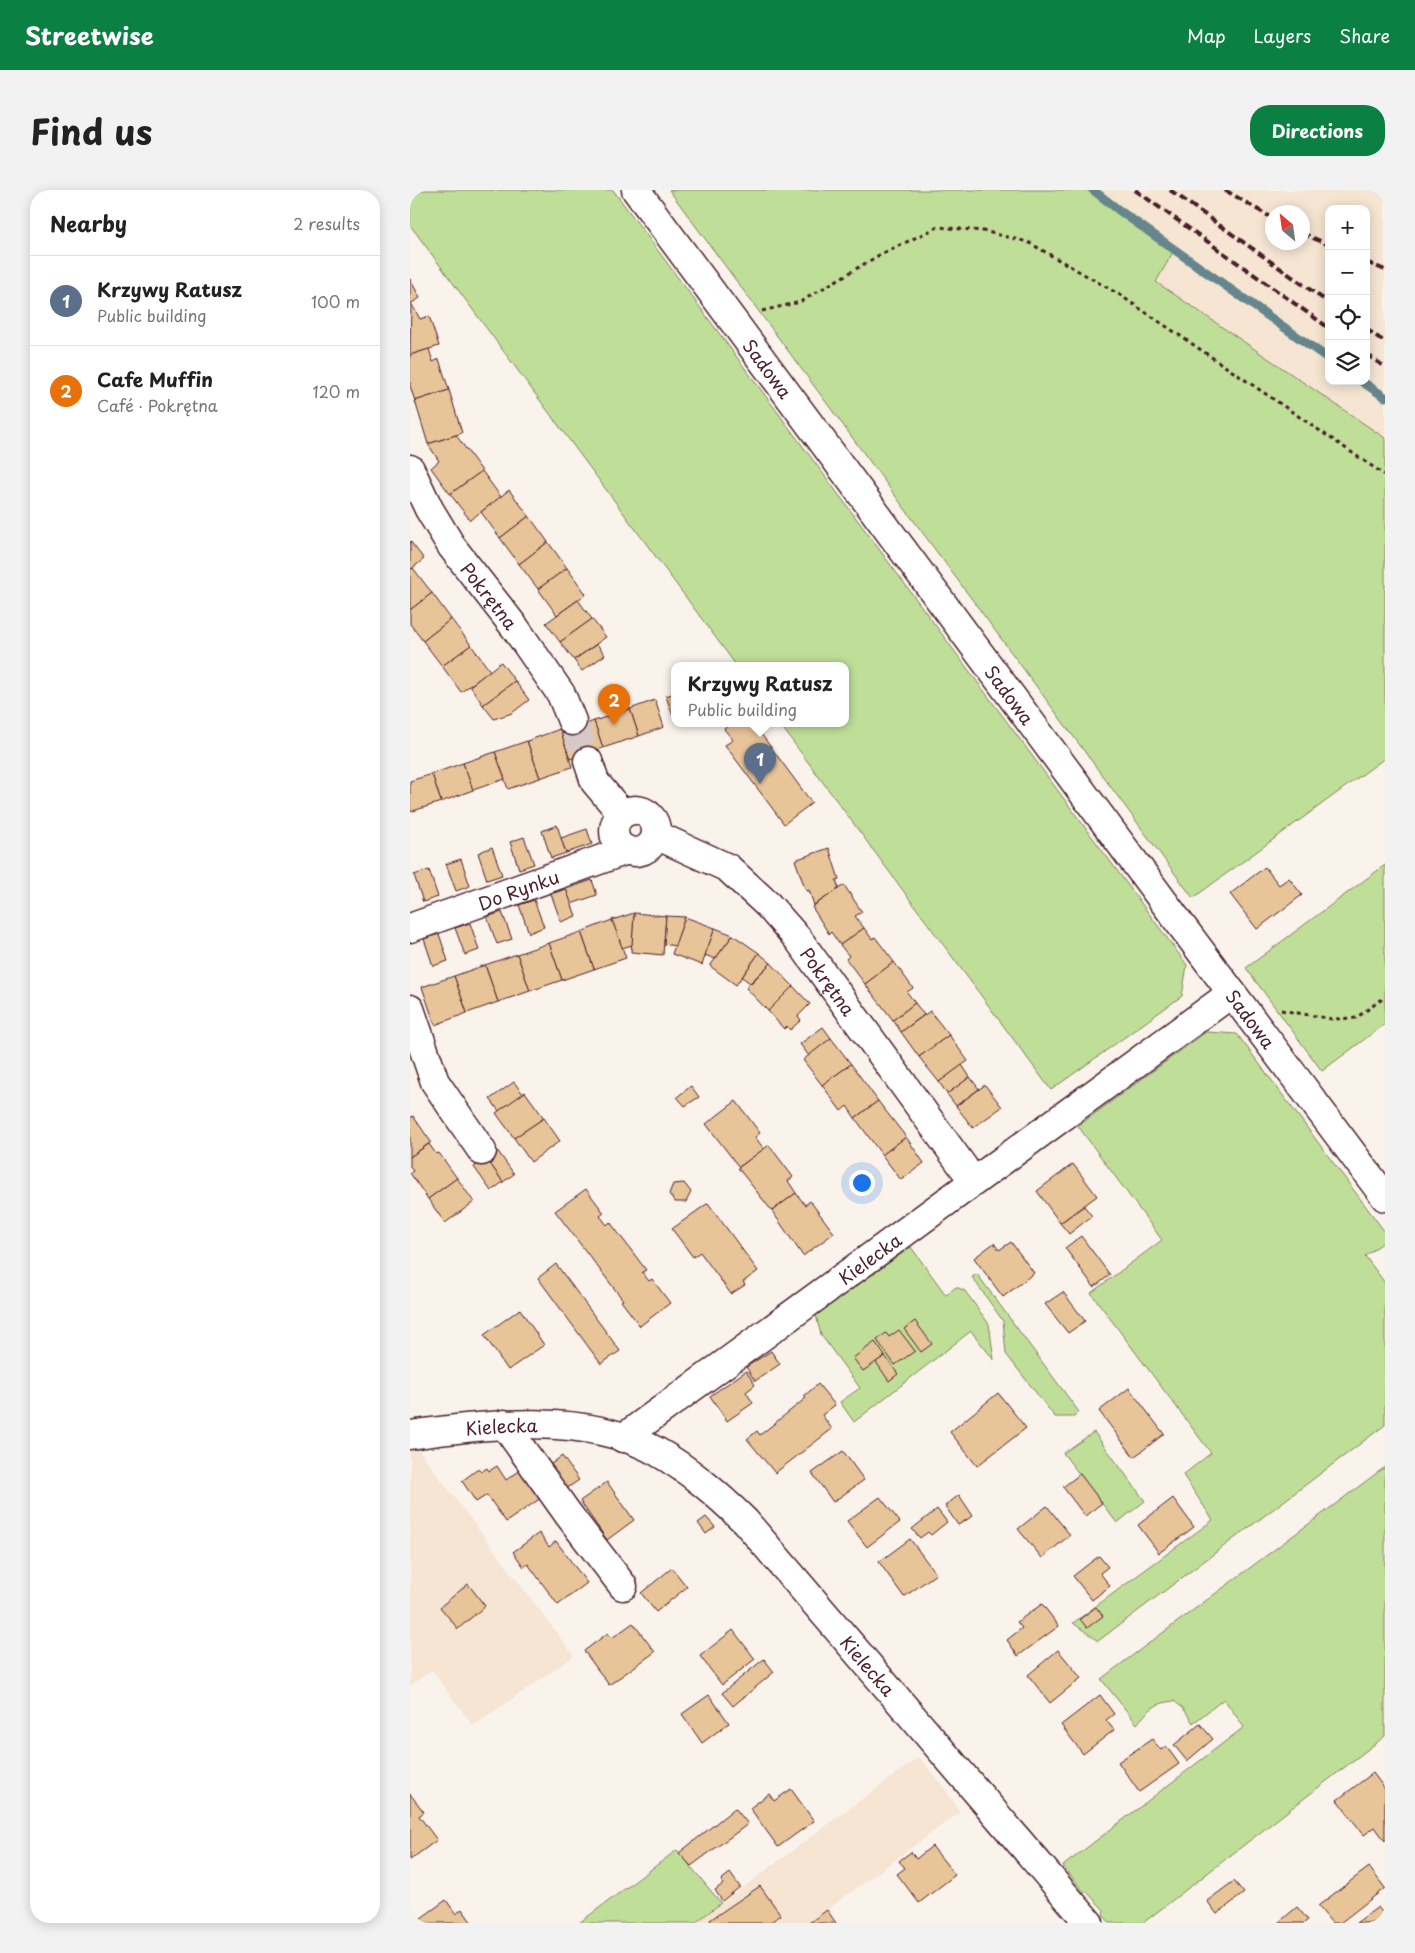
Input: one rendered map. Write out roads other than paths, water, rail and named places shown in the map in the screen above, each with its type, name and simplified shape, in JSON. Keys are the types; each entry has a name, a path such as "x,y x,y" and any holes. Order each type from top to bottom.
{"street":[{"name":"Sadowa","path":"636,190 730,320 1232,993 1380,1180"},
{"name":"Pokrętna","path":"410,469 429,509 452,547 516,630 561,694 572,721"},
{"path":"588,761 595,782 622,814"},
{"path":"630,810 640,810 650,815 656,824 656,835 652,845 643,851 634,852 627,850 620,845 616,838 614,830 616,821 622,814 630,810"},
{"name":"Pokrętna","path":"656,835 728,868 768,905 798,939 964,1168"},
{"name":"Do Rynku","path":"410,928 627,850"},
{"name":"Kielecka","path":"622,1438 1232,993"},
{"path":"410,1009 435,1082 482,1151"},
{"name":"Kielecka","path":"410,1435 504,1424 572,1426 604,1431 654,1450 685,1468 717,1494 745,1521 810,1594 876,1675 1089,1923"},
{"path":"504,1424 568,1514 623,1586"}],"waterway":[{"path":"1093,190 1325,356"},
{"path":"1367,385 1385,397"}],"tunnel":[{"path":"572,721 588,761"}],"railway":[{"path":"1135,190 1325,325"},
{"path":"1170,190 1325,300"},
{"path":"1225,190 1265,214"},
{"path":"1310,237 1325,243"},
{"path":"1370,264 1385,270"},
{"path":"1370,332 1385,342"},
{"path":"1370,357 1385,367"}],"place":[{"name":"Cafe Muffin","path":"614,725"},
{"name":"Krzywy Ratusz","path":"760,784"}]}
